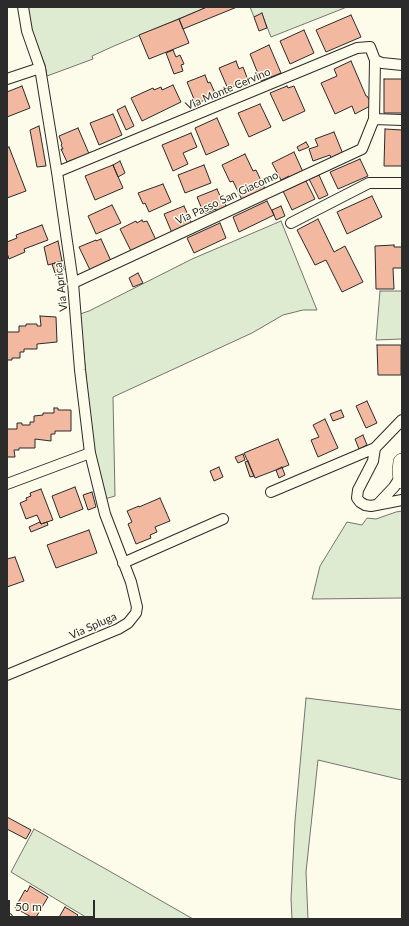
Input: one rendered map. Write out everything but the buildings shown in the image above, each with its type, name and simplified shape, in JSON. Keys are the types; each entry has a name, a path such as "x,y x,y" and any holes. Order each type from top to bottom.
{"street":[{"name":"Via Aprica","path":"23,7 27,31 40,68 57,172 73,283 80,370 90,453 105,514 123,563"},
{"name":"Via Monte Cervino","path":"57,172 357,48 370,46 375,60"},
{"path":"375,60 382,63 402,65"},
{"name":"Via Passo San Giacomo","path":"73,283 362,149 374,119 375,60"},
{"path":"7,79 40,68"},
{"path":"374,119 402,120"},
{"path":"291,223 369,183 402,183"},
{"path":"271,492 375,448 402,420"},
{"path":"375,448 373,461 358,490 357,498 365,505 371,506 402,500"},
{"path":"7,484 90,453"},
{"path":"378,504 394,487 402,473"},
{"path":"123,563 223,519"},
{"name":"Via Spluga","path":"7,675 128,623 136,614 137,607 131,582 123,563"}],"green space":[{"path":"27,7 207,7 92,56 93,59 47,76 45,65 30,26"},
{"path":"250,7 347,7 271,37 262,14 254,17"},
{"path":"281,221 317,310 303,310 283,315 252,333 113,397 115,496 105,499 93,448 80,314 89,311 192,259"},
{"path":"380,291 402,291 402,339 376,340"},
{"path":"402,511 402,598 312,599 320,566 347,522 362,525 367,518 376,519"},
{"path":"306,698 402,710 402,780 318,760 306,872 308,919 292,919 291,899 295,821"},
{"path":"34,829 193,919 89,919 11,872"}]}
